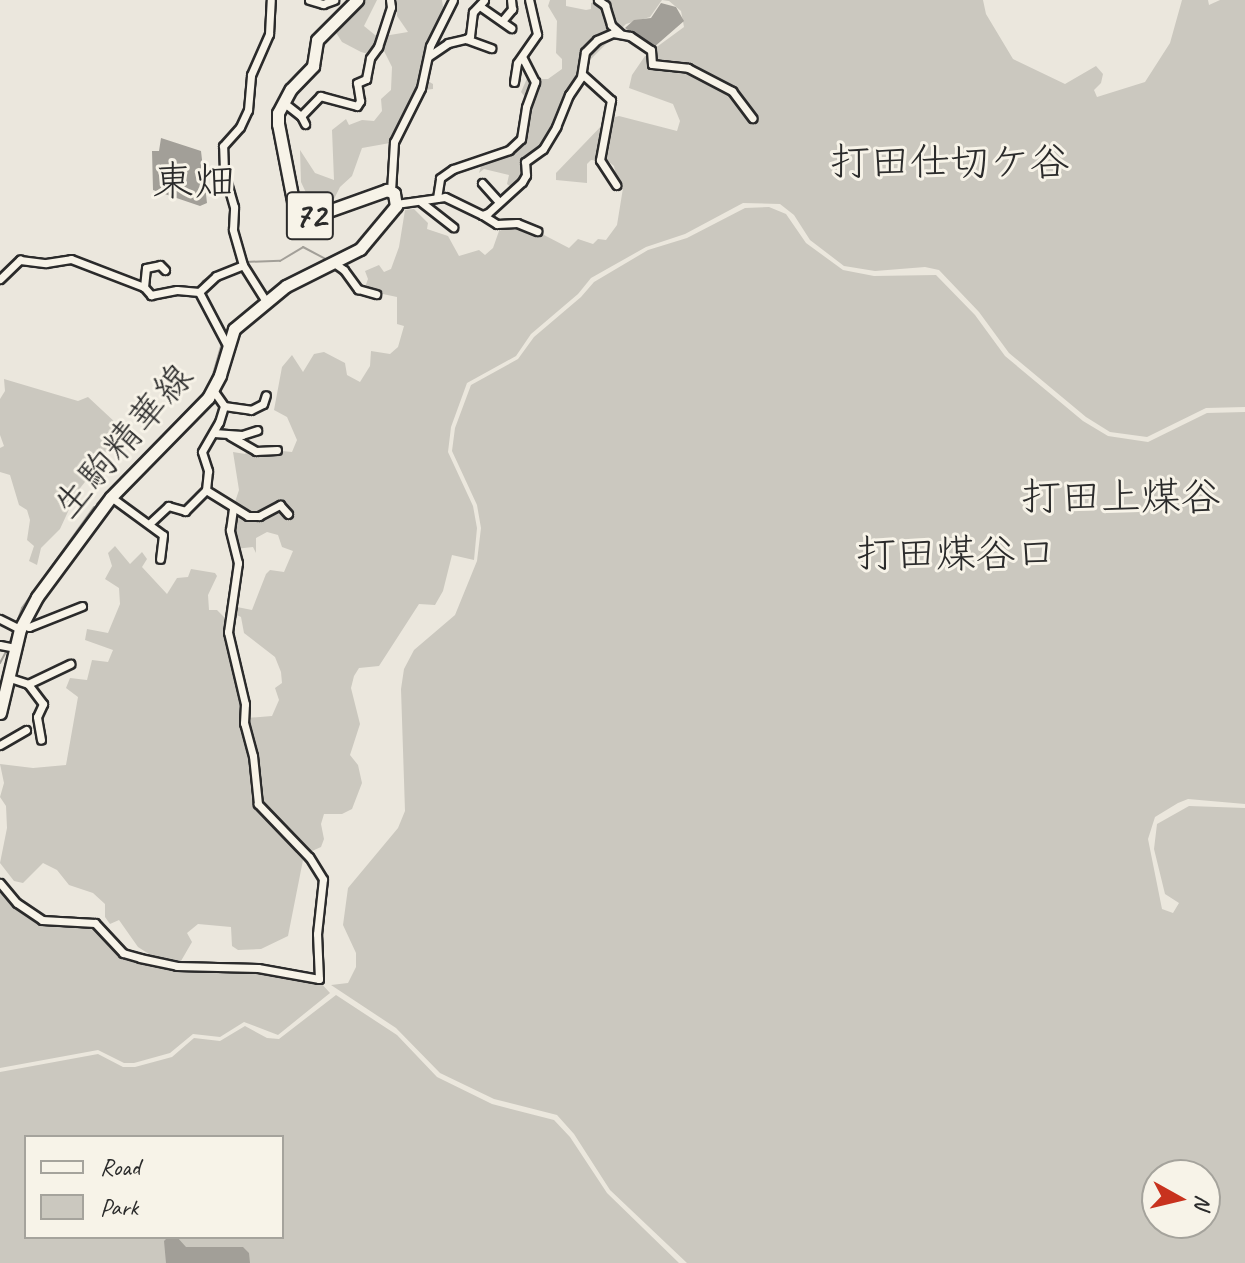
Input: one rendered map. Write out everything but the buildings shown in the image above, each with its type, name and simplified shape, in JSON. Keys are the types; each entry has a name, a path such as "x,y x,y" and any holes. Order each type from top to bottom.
{"main road":[{"path":"283,102 313,66 317,40 357,0"},
{"name":"72","path":"283,102 278,124 297,211 305,216 317,215 391,191 396,204"},
{"name":"生駒精華線","path":"0,713 21,627 74,543 111,497 180,429 213,390 234,329 265,300 296,280 360,249 396,204"}],"street":[{"path":"265,300 243,265 233,229 234,207 224,171 223,146 240,127 248,110 251,75 269,34 271,0"},
{"path":"309,0 323,4 334,0"},
{"path":"301,116 320,96 357,106 360,96 357,83 366,79 370,58 378,47 391,7 390,0"},
{"path":"391,191 394,142 421,88 430,46 453,0"},
{"path":"502,21 512,9 511,0"},
{"path":"514,82 522,57 538,29 529,0"},
{"path":"598,0 605,5 611,25 651,50 652,64 688,68 732,91 752,118"},
{"path":"428,58 448,43 470,36 473,12 483,3 511,28"},
{"path":"484,216 525,177 525,162 543,149 582,74 583,57 589,47 608,35 622,34"},
{"path":"466,39 491,48"},
{"path":"437,198 440,178 453,169 509,150 521,139 526,107 535,82 522,57"},
{"path":"582,74 611,100 600,160 616,185"},
{"path":"283,102 301,116 305,124"},
{"path":"482,183 498,201"},
{"path":"396,204 453,199 497,224 517,223 537,231"},
{"path":"421,202 453,227"},
{"path":"0,279 20,260 46,263 71,259 144,287 155,296 177,290 199,292 216,276 243,265"},
{"path":"334,263 358,289 376,294"},
{"path":"144,287 146,268 160,265 165,270"},
{"path":"199,292 227,345"},
{"path":"213,390 224,406 251,410 263,404 266,395"},
{"path":"150,523 168,506 185,511 206,490 208,471 202,452 214,433 224,406"},
{"path":"230,436 257,430"},
{"path":"214,433 230,436 256,451 277,450"},
{"path":"206,490 219,495 233,509 255,517 280,505 288,514"},
{"path":"111,497 126,511 150,523 163,535 160,559"},
{"path":"0,883 17,903 42,920 95,923 123,953 177,966 258,968 319,979 317,934 323,879 309,857 258,804 253,756 244,723 245,704 228,632 238,563 230,530 233,509"},
{"path":"0,619 29,627 82,606"},
{"path":"0,645 15,648"},
{"path":"28,684 70,664"},
{"path":"7,677 28,684 43,704 37,717 41,740"},
{"path":"0,745 26,730"}],"green space":[{"path":"366,0 377,0 364,26 375,35 384,36 408,32 397,16 397,0 442,0 443,7 423,55 424,68 419,76 433,84 433,89 424,90 406,108 390,143 362,148 352,176 340,187 333,201 313,199 308,197 301,182 300,150 315,173 334,180 332,130 346,119 349,125 362,120 374,121 382,111 381,99 391,90 392,67 383,49 372,55 361,52 342,42 335,31"},
{"path":"550,0 566,0 566,6 586,10 591,9 591,3 604,0 662,0 650,17 626,24 591,59 543,148 530,157 514,189 507,184 509,175 484,169 479,173 481,166 514,150 523,140 528,116 521,110 526,98 521,92 529,74 532,92 538,93 542,79 548,79 562,69 562,59 556,53 557,21 548,6"},
{"path":"662,0 983,0 986,14 1013,59 1065,84 1096,66 1103,74 1101,83 1094,90 1097,97 1145,82 1170,43 1182,0 1208,0 1209,5 1220,0 1245,0 1245,407 1206,408 1147,437 1110,432 1086,417 1009,353 979,312 939,270 925,267 875,271 844,266 810,240 794,215 780,204 743,203 685,234 646,247 591,278 578,294 531,334 516,356 467,383 451,427 448,452 473,506 477,528 474,560 452,555 443,591 435,605 419,604 379,666 359,668 354,676 351,688 360,724 350,755 358,765 362,783 352,809 342,814 324,814 321,847 312,851 302,848 296,853 303,860 288,936 261,949 238,950 232,946 231,927 198,924 187,933 192,942 181,961 152,956 138,947 119,920 110,924 105,917 105,904 93,893 69,885 57,870 43,863 23,883 14,881 0,863 7,828 6,806 0,797 4,783 0,764 33,768 66,765 78,697 66,688 70,678 87,680 92,660 108,662 113,650 85,640 87,629 108,633 120,604 119,588 105,579 112,566 108,553 115,546 130,564 142,552 147,559 142,567 167,594 177,578 188,577 191,569 215,573 217,576 208,595 209,610 217,610 230,623 246,718 272,716 279,700 275,688 282,683 275,657 244,633 241,617 230,612 232,606 252,610 266,574 270,570 284,572 293,551 282,547 278,535 267,532 256,538 256,553 253,547 235,549 230,517 239,490 233,452 245,454 251,448 292,452 297,440 287,417 274,410 282,367 292,355 303,372 314,354 324,352 345,363 347,375 360,382 370,366 371,351 390,354 398,347 404,326 397,324 397,297 364,290 368,279 365,271 379,265 384,272 391,269 399,247 405,210 414,209 428,223 427,229 448,236 459,256 479,250 485,255 493,248 499,231 521,223 569,248 578,239 593,244 598,239 606,240 617,225 623,188 617,182 614,166 609,162 591,160 587,164 587,183 556,180 556,173 608,119 619,116 677,131 680,121 673,104 629,88 632,75 645,56 653,55 654,49 684,27 681,11 669,1"},
{"path":"769,207 786,214 806,243 843,270 874,276 936,275 975,315 1005,356 1083,421 1108,436 1148,442 1207,413 1245,412 1245,804 1188,799 1155,817 1148,839 1162,909 1173,913 1179,903 1165,894 1154,849 1157,824 1189,806 1245,808 1245,1263 687,1263 610,1190 574,1134 557,1115 494,1099 440,1073 396,1028 331,985 348,983 356,967 356,953 343,925 348,888 398,828 405,811 401,689 404,669 414,650 455,615 477,561 481,528 477,505 452,451 455,428 471,385 518,359 534,337 594,282 648,250 687,238 745,208"},
{"path":"4,379 78,401 88,397 117,424 107,440 107,466 92,473 77,492 60,529 41,548 37,565 29,561 34,546 27,540 30,520 27,510 19,505 10,475 0,472 0,448 4,446 0,435 0,399 5,391"},
{"path":"0,888 15,905 41,923 94,925 122,955 139,960 258,970 320,982 330,993 278,1035 244,1022 220,1037 193,1034 170,1053 134,1063 124,1063 98,1050 0,1068"},
{"path":"336,995 397,1035 437,1077 492,1104 554,1120 570,1137 607,1193 679,1263 0,1263 0,1072 98,1054 123,1067 135,1067 172,1057 194,1038 220,1041 245,1026 267,1038 279,1039"}],"shaded area":[{"path":"661,3 676,7 684,21 653,48 625,28 634,20 651,18"},
{"path":"161,138 201,151 207,203 200,206 153,190 152,151 159,151"},
{"path":"179,1239 186,1247 243,1247 249,1253 250,1263 166,1263 164,1241"}],"waterway":[{"path":"245,262 280,261 303,247 327,260"},
{"path":"344,263 356,257"},
{"path":"198,290 203,281 215,273"},
{"path":"201,304 222,343 212,379"},
{"path":"97,504 114,486"},
{"path":"9,644 22,608 94,507"},
{"path":"0,663 7,650"}],"district":[{"name":"打田仕切ケ谷","path":"950,162"},
{"name":"東畑","path":"194,182"},
{"name":"打田上煤谷","path":"1121,497"},
{"name":"打田煤谷口","path":"956,554"}]}
